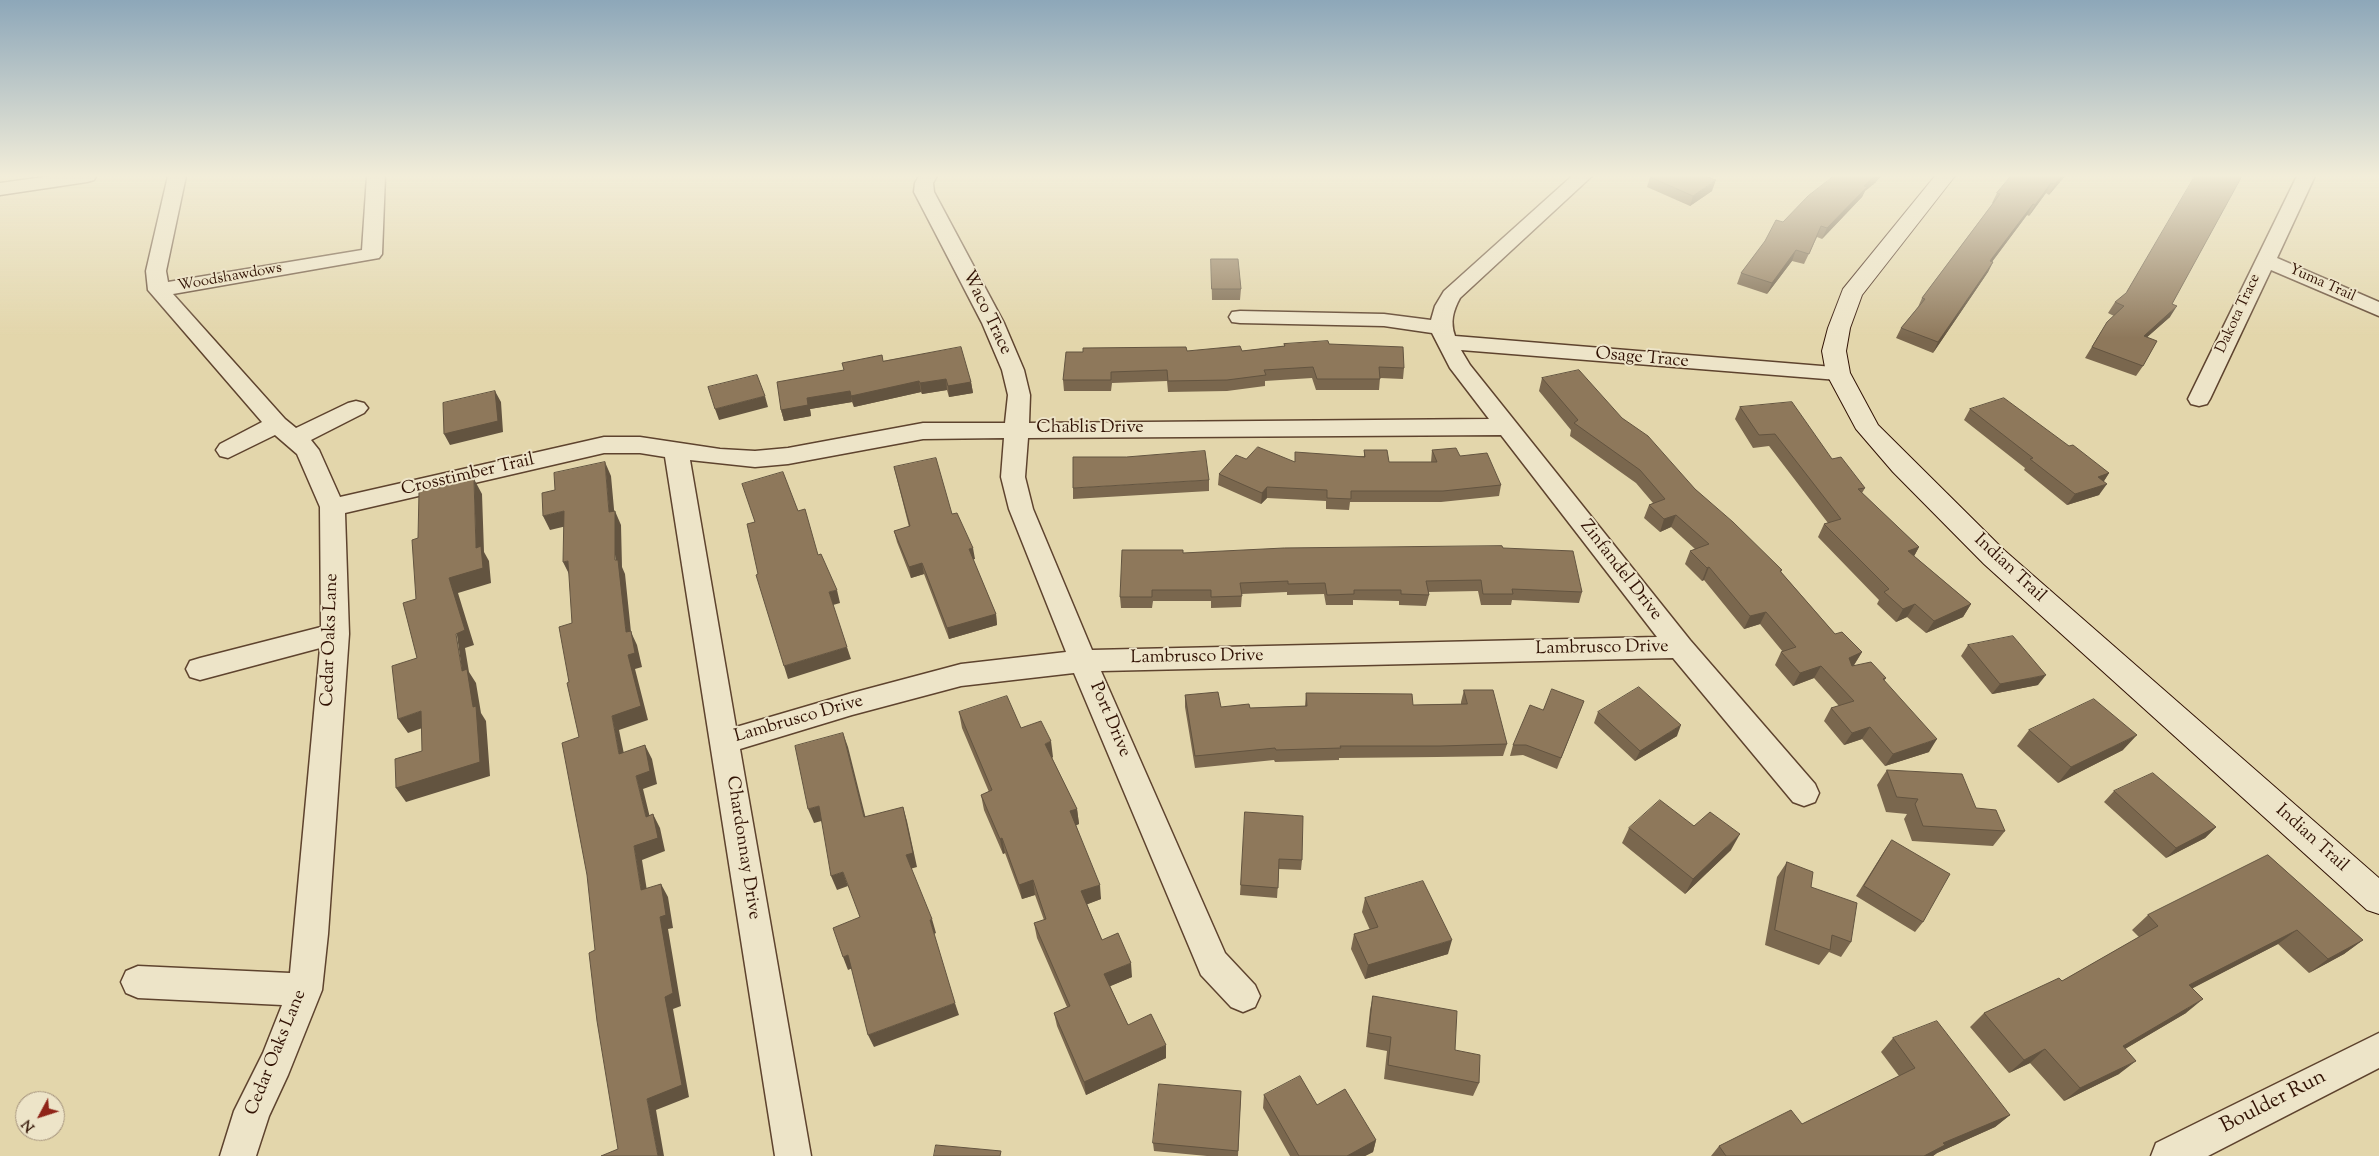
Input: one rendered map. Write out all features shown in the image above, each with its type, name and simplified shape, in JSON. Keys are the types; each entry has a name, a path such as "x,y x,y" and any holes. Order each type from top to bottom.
{"street":[{"path":"158,290 156,271 165,230"},
{"name":"Woodshawdows","path":"158,290 372,254 373,230"},
{"name":"Waco Trace","path":"944,230 993,323 1013,370 1019,395 1015,429"},
{"path":"1443,335 1442,310 1451,296 1524,230"},
{"name":"Indian Trail","path":"1902,230 1851,294 1839,328 1834,352 1838,373 1868,429 1902,466 1994,557 2379,899"},
{"name":"Dakota Trace","path":"2199,399 2280,230"},
{"name":"Yuma Trail","path":"2265,260 2379,310"},
{"name":"Cedar Oaks Lane","path":"158,290 286,431 307,450 332,507 335,634 312,934 305,990 276,1063 252,1111 238,1156"},
{"name":"Osage Trace","path":"1240,317 1384,320 1443,335 1838,373"},
{"name":"Zinfandel Drive","path":"1443,335 1461,368 1680,647 1804,793"},
{"path":"228,450 356,408"},
{"name":"Chablis Drive","path":"604,445 640,445 755,459 788,456 923,431 1508,427"},
{"name":"Port Drive","path":"1015,429 1013,477 1021,509 1213,964 1243,996"},
{"name":"Crosstimber Trail","path":"332,507 604,445"},
{"name":"Chardonnay Drive","path":"676,450 794,1156"},
{"path":"200,669 335,634"},
{"name":"Lambrusco Drive","path":"725,742 852,704 961,675 1084,661 1680,647"},
{"path":"138,982 305,990"},
{"name":"Boulder Run","path":"2169,1156 2379,1050"}],"building":[{"path":"1771,230 1819,230 1809,254 1796,250 1772,283 1741,273 1765,241"},
{"path":"1973,230 2013,230 1990,261 1993,262 1938,342 1901,328 1925,299 1922,298"},
{"path":"2163,230 2212,230 2172,304 2177,306 2144,336 2157,341 2143,366 2092,347 2107,322 2124,306 2115,302 2126,293"},
{"path":"1211,259 1238,259 1241,289 1212,289"},
{"path":"1328,341 1329,344 1403,347 1404,368 1379,367 1380,379 1317,379 1313,367 1264,370 1266,375 1227,380 1168,381 1167,370 1111,372 1111,380 1063,380 1066,352 1083,352 1083,348 1186,347 1187,351 1240,346 1242,351 1285,346 1284,344"},
{"path":"961,347 971,382 948,386 946,379 920,383 919,381 851,396 850,391 807,398 808,405 781,410 777,382 844,370 842,363 882,355 883,361"},
{"path":"1579,370 1622,418 1648,436 1695,489 1733,522 1782,570 1780,571 1835,634 1842,632 1862,652 1849,658 1852,666 1871,662 1886,678 1883,679 1937,739 1893,754 1870,727 1852,733 1831,708 1854,701 1821,666 1800,673 1781,652 1796,647 1766,612 1750,616 1709,567 1707,568 1690,551 1709,544 1676,515 1664,519 1649,505 1665,499 1640,470 1574,423 1578,420 1542,378"},
{"path":"757,375 765,396 715,409 708,387"},
{"path":"495,391 498,421 444,434 443,403"},
{"path":"2004,398 2069,446 2073,445 2109,473 2098,477 2107,484 2075,494 2030,459 2033,458 1970,409"},
{"path":"1792,402 1832,459 1841,457 1865,488 1858,489 1919,547 1908,551 1971,604 1934,621 1915,604 1903,609 1884,592 1889,589 1824,524 1841,519 1775,434 1759,435 1740,407"},
{"path":"1258,447 1295,462 1295,452 1365,457 1364,450 1387,450 1389,462 1437,462 1432,450 1456,448 1460,456 1487,453 1501,485 1443,491 1351,491 1351,499 1327,498 1327,490 1267,487 1262,493 1219,474 1236,455 1246,459"},
{"path":"1205,451 1209,480 1073,488 1073,457 1126,457"},
{"path":"936,458 952,514 957,513 973,548 969,549 996,614 947,628 922,563 909,567 894,531 910,526 894,467"},
{"path":"605,462 609,512 615,511 615,560 618,560 626,632 631,631 635,653 628,655 641,706 612,716 619,754 645,745 650,771 636,776 646,817 653,814 658,838 634,846 641,890 661,884 666,915 660,917 673,993 665,997 682,1085 647,1099 658,1156 601,1156 618,1149 597,1021 589,953 595,950 587,875 562,743 579,737 567,683 569,682 559,627 572,623 568,561 563,562 564,511 543,516 542,493 555,490 554,473"},
{"path":"783,472 798,511 805,509 818,555 821,554 837,590 829,592 847,647 784,666 756,575 758,574 747,524 755,522 742,484"},
{"path":"474,479 476,548 481,546 483,568 449,578 465,630 456,634 462,671 467,669 473,707 476,706 480,762 396,788 395,759 422,751 421,711 398,719 392,666 417,658 403,603 416,599 412,540 418,538 419,492"},
{"path":"1502,546 1503,548 1573,551 1582,592 1512,589 1513,594 1483,594 1481,580 1426,581 1429,595 1401,594 1401,590 1354,590 1354,594 1327,595 1325,583 1288,584 1288,581 1240,583 1242,596 1211,597 1211,590 1152,590 1152,597 1120,597 1122,550 1183,550 1183,553 1284,548"},
{"path":"2013,636 2046,675 2000,684 1968,645"},
{"path":"1639,687 1681,725 1640,751 1598,712"},
{"path":"1552,689 1584,701 1561,758 1526,745 1513,745 1530,705 1543,710"},
{"path":"1464,690 1493,690 1507,744 1340,746 1341,748 1276,750 1275,748 1195,756 1185,695 1218,692 1221,707 1249,704 1250,708 1307,706 1306,693 1412,694 1413,705 1467,704"},
{"path":"1007,696 1021,728 1041,721 1051,741 1045,744 1077,809 1070,811 1100,885 1081,891 1102,940 1118,933 1131,963 1104,974 1128,1025 1151,1014 1166,1045 1084,1082 1054,1013 1070,1006 1034,923 1046,919 1033,880 1019,885 1002,838 1000,839 981,795 992,790 959,712"},
{"path":"2094,699 2137,735 2071,767 2029,730"},
{"path":"843,733 864,817 903,807 913,853 906,855 932,919 930,920 955,1003 868,1035 848,955 843,957 833,928 860,917 843,872 831,876 819,806 808,809 795,746"},
{"path":"1887,770 1962,774 1976,808 1996,810 2005,831 1923,826 1915,804 1918,799 1897,797"},
{"path":"2153,773 2216,827 2176,848 2114,791"},
{"path":"1660,800 1694,826 1710,812 1740,834 1693,879 1629,828"},
{"path":"1245,812 1303,816 1302,860 1279,859 1278,888 1241,885"},
{"path":"1892,840 1950,874 1923,922 1864,886"},
{"path":"2268,855 2363,940 2328,959 2297,930 2189,985 2203,999 2123,1046 2136,1061 2080,1088 2045,1049 2024,1060 1984,1013 2059,978 2062,981 2158,926 2148,915"},
{"path":"1787,862 1813,872 1811,887 1857,903 1851,942 1832,935 1830,950 1775,930"},
{"path":"1423,881 1452,940 1368,965 1354,934 1378,927 1365,898"},
{"path":"1373,996 1457,1011 1455,1050 1480,1055 1479,1083 1388,1065 1391,1037 1369,1033"},
{"path":"1937,1021 2010,1115 1943,1143 1945,1145 1924,1156 1726,1156 1719,1146 1791,1110 1802,1124 1915,1068 1893,1038"},
{"path":"1300,1076 1317,1105 1345,1089 1376,1140 1347,1156 1299,1156 1264,1095"},
{"path":"1159,1084 1241,1091 1238,1151 1153,1143"},
{"path":"936,1145 1001,1151 1000,1156 934,1156"}]}
